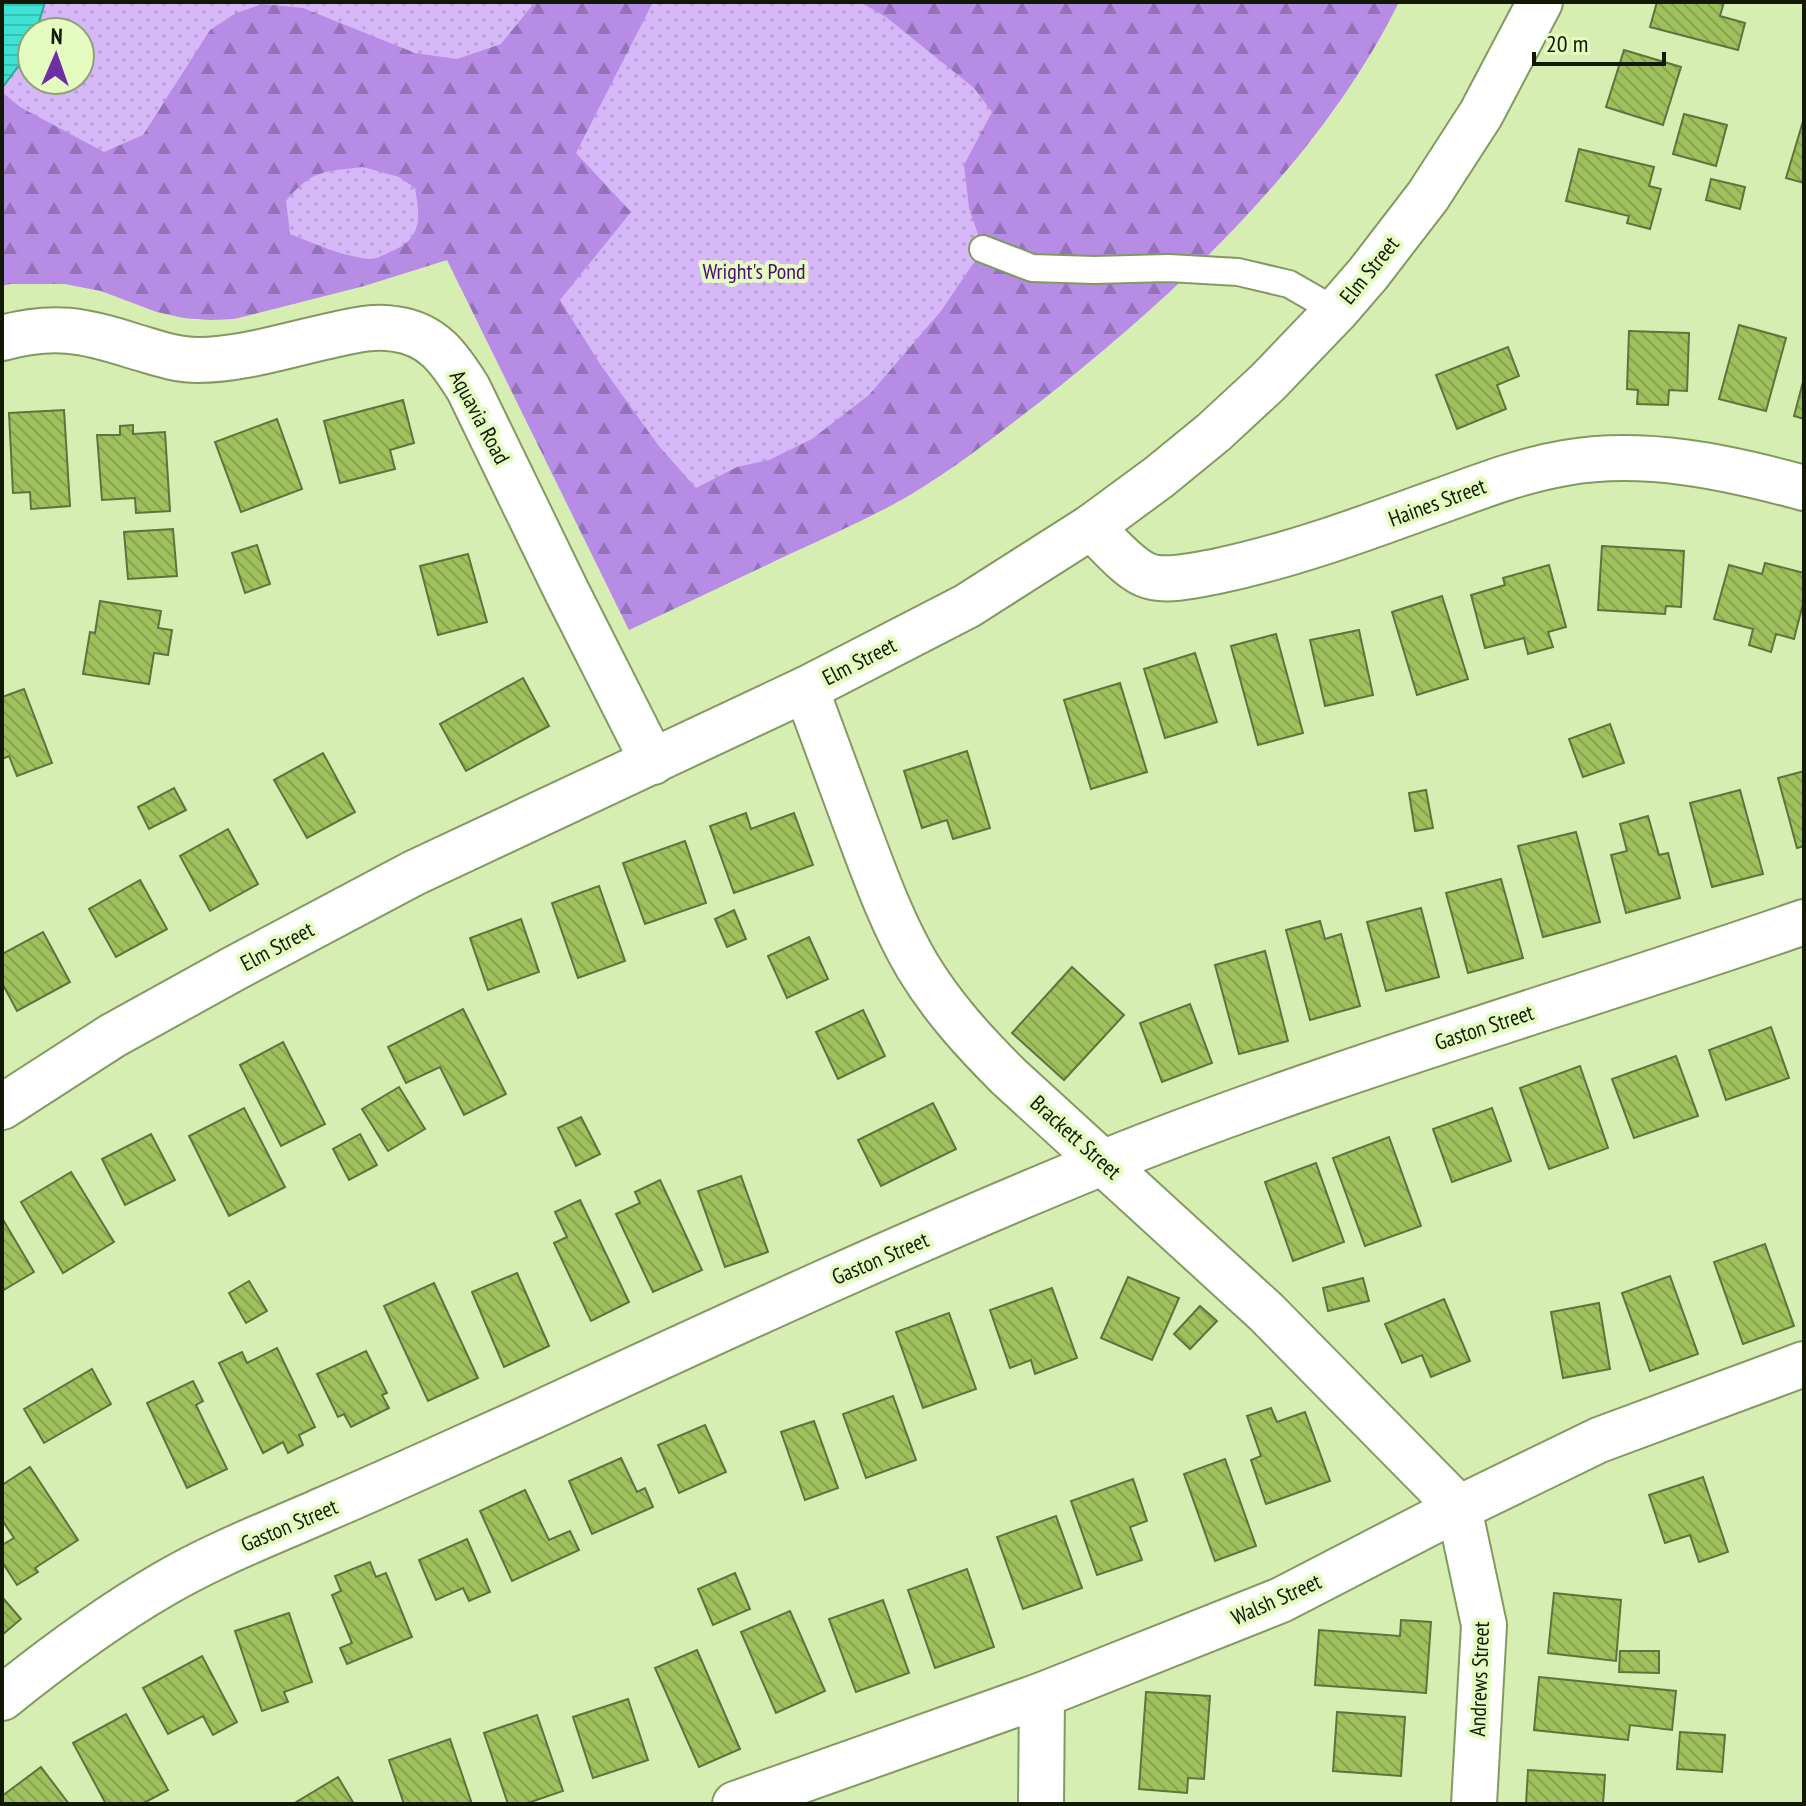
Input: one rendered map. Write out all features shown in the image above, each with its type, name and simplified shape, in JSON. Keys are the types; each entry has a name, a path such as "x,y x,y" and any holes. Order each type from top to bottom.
{"street":[{"name":"Elm Street","path":"2,1107 112,1036 359,902 428,866 806,689 967,606 1091,527 1214,432 1268,382 1368,274 1428,196 1481,114 1540,2"},
{"name":"Aquavia Road","path":"2,338 40,330 77,331 173,358 198,360 252,353 361,328 393,328 421,337 435,346 449,358 468,388 653,762"},
{"name":"Haines Street","path":"1091,527 1146,575 1174,577 1261,562 1521,472 1568,462 1652,459 1759,476 1804,488"},
{"name":"Brackett Street","path":"806,689 877,883 918,967 944,1006 974,1043 1266,1312 1459,1508"},
{"name":"Gaston Street","path":"2,1698 91,1631 164,1584 230,1550 386,1483 834,1278 1103,1162 1286,1094 1804,922"},
{"name":"Walsh Street","path":"735,1804 1042,1695 1281,1600 1599,1440 1804,1364"},
{"name":"Andrews Street","path":"1459,1508 1484,1625 1474,1804"},
{"path":"1041,1804 1042,1695"}],"lane":[{"path":"983,249 1032,268 1169,268 1238,272 1289,284 1336,311"}],"green space":[{"name":"Wright's Pond","path":"2,2 1399,2 1367,60 1329,116 1287,169 1194,269 1093,359 987,442 911,494 629,630 447,260 364,286 234,319 184,318 157,312 101,291 65,284 2,286"},
{"name":"Wright's Pond","path":"535,2 653,2 576,153 631,212 560,300 600,364 658,445 696,488 737,467 769,460 812,439 869,395 941,311 983,249 969,208 964,165 992,112 974,88 886,17 860,2 1399,2 1367,60 1329,116 1287,169 1194,269 1093,359 987,442 911,494 629,630 447,260 364,286 234,319 184,318 157,312 101,291 65,284 2,286 2,92 20,107 104,152 143,135 210,30 236,13 263,4 303,8 415,53 457,59 501,44","holes":["363,167 399,177 415,188 418,208 417,226 402,246 369,259 290,234 286,201 312,177"]}],"water":[{"path":"2,2 45,2 41,16 16,16 16,69 2,88"}],"building":[{"path":"1657,2 1724,2 1720,16 1745,23 1738,50 1650,27"},
{"path":"1624,50 1681,67 1663,125 1606,107"},
{"path":"1684,114 1727,125 1716,166 1673,154"},
{"path":"1804,118 1804,183 1786,178"},
{"path":"1579,149 1654,167 1649,186 1661,189 1650,229 1627,223 1629,216 1566,201"},
{"path":"1711,179 1745,187 1740,209 1706,200"},
{"path":"1739,325 1786,338 1766,411 1719,399"},
{"path":"1629,331 1689,333 1687,391 1669,390 1668,405 1637,404 1638,390 1627,389"},
{"path":"1508,347 1519,376 1497,385 1506,409 1457,429 1436,375"},
{"path":"1804,378 1804,419 1794,416"},
{"path":"403,400 414,443 390,450 395,469 340,483 324,421"},
{"path":"64,410 70,506 31,509 30,492 13,493 9,413"},
{"path":"277,419 302,489 241,512 215,442"},
{"path":"133,425 133,434 165,432 170,511 136,513 135,498 102,500 97,435 120,435 120,426"},
{"path":"173,529 177,576 128,579 124,532"},
{"path":"257,545 270,584 245,593 232,553"},
{"path":"1602,546 1684,551 1681,607 1666,606 1665,614 1598,610"},
{"path":"468,554 487,622 438,635 420,566"},
{"path":"1765,563 1804,573 1804,600 1794,639 1776,634 1771,652 1749,645 1753,629 1714,619 1729,565 1762,574"},
{"path":"1549,565 1566,627 1548,632 1553,647 1528,654 1524,638 1485,648 1471,595 1505,585 1503,578"},
{"path":"1442,596 1468,679 1417,695 1392,612"},
{"path":"100,601 161,611 158,628 172,630 168,655 154,653 149,684 83,674 90,632 95,633"},
{"path":"1359,630 1373,695 1325,706 1310,640"},
{"path":"1276,634 1303,733 1258,745 1231,646"},
{"path":"1195,653 1217,722 1165,738 1144,669"},
{"path":"523,678 549,726 466,771 440,724"},
{"path":"1120,683 1147,772 1091,789 1064,700"},
{"path":"24,689 52,763 17,776 9,756 2,759 2,697"},
{"path":"1610,724 1624,763 1583,777 1569,739"},
{"path":"967,751 990,828 953,839 947,820 922,828 904,771"},
{"path":"323,753 355,812 307,838 274,780"},
{"path":"1804,771 1804,846 1797,848 1778,778"},
{"path":"174,788 186,810 149,829 138,807"},
{"path":"1426,790 1433,828 1415,831 1409,793"},
{"path":"1740,790 1763,874 1712,887 1690,803"},
{"path":"746,813 751,829 794,813 813,865 734,893 710,826"},
{"path":"1648,816 1659,855 1668,853 1680,898 1626,913 1611,855 1627,851 1620,824"},
{"path":"228,829 258,884 210,911 180,856"},
{"path":"1576,832 1600,922 1543,937 1518,846"},
{"path":"685,841 706,903 645,924 623,863"},
{"path":"1501,879 1523,958 1468,973 1446,893"},
{"path":"140,880 167,929 116,957 89,909"},
{"path":"599,886 625,961 578,978 552,903"},
{"path":"1421,908 1439,977 1386,991 1367,922"},
{"path":"734,910 746,939 727,947 715,919"},
{"path":"521,919 539,972 488,990 470,938"},
{"path":"1320,921 1325,939 1341,934 1360,1006 1310,1020 1286,930"},
{"path":"43,932 70,982 17,1011 2,983 2,954"},
{"path":"809,937 828,979 787,998 768,956"},
{"path":"1265,951 1288,1041 1239,1054 1215,965"},
{"path":"1072,967 1124,1015 1064,1080 1012,1033"},
{"path":"1190,1004 1212,1063 1162,1082 1140,1023"},
{"path":"463,1009 506,1094 464,1115 440,1067 406,1083 388,1047"},
{"path":"863,1010 885,1056 838,1079 816,1032"},
{"path":"1771,1027 1789,1078 1726,1100 1709,1050"},
{"path":"283,1042 325,1124 281,1146 240,1065"},
{"path":"1676,1056 1698,1116 1634,1138 1612,1079"},
{"path":"1580,1066 1608,1148 1549,1169 1520,1088"},
{"path":"399,1087 425,1129 388,1151 362,1109"},
{"path":"933,1103 956,1149 881,1186 858,1140"},
{"path":"244,1108 285,1187 229,1216 189,1136"},
{"path":"1492,1108 1511,1161 1452,1182 1433,1129"},
{"path":"581,1117 600,1154 576,1166 558,1128"},
{"path":"151,1134 175,1180 125,1205 102,1159"},
{"path":"360,1134 377,1165 349,1180 333,1149"},
{"path":"1389,1137 1421,1226 1365,1246 1333,1158"},
{"path":"1316,1163 1344,1242 1293,1261 1265,1182"},
{"path":"71,1172 114,1242 63,1273 21,1202"},
{"path":"741,1176 768,1252 725,1267 698,1191"},
{"path":"660,1180 702,1270 653,1292 616,1214 640,1203 635,1192"},
{"path":"580,1200 629,1302 591,1321 554,1243 567,1237 555,1212"},
{"path":"2,1218 34,1272 2,1291"},
{"path":"1765,1244 1794,1326 1743,1344 1714,1262"},
{"path":"517,1273 549,1346 504,1367 472,1292"},
{"path":"1670,1276 1698,1354 1650,1371 1622,1293"},
{"path":"1128,1277 1179,1298 1152,1360 1101,1338"},
{"path":"1363,1278 1369,1301 1328,1311 1323,1288"},
{"path":"249,1281 267,1311 246,1323 229,1293"},
{"path":"434,1283 478,1378 428,1401 384,1306"},
{"path":"1052,1288 1077,1358 1035,1374 1031,1360 1010,1368 990,1310"},
{"path":"1444,1299 1470,1361 1431,1377 1422,1355 1402,1363 1385,1324"},
{"path":"1599,1303 1610,1369 1563,1378 1551,1312"},
{"path":"1200,1306 1217,1321 1190,1349 1174,1334"},
{"path":"949,1313 976,1389 923,1408 896,1332"},
{"path":"277,1348 315,1427 299,1435 303,1445 288,1453 283,1442 263,1453 219,1363 242,1352 247,1363"},
{"path":"366,1351 387,1393 382,1395 389,1408 351,1427 344,1414 338,1417 317,1374"},
{"path":"92,1369 111,1404 44,1443 24,1409"},
{"path":"193,1381 203,1401 196,1405 227,1469 187,1488 147,1403"},
{"path":"893,1396 916,1460 866,1478 843,1414"},
{"path":"1271,1408 1277,1422 1305,1412 1330,1481 1266,1504 1251,1460 1261,1456 1247,1416"},
{"path":"814,1421 838,1488 805,1500 781,1432"},
{"path":"705,1425 726,1472 679,1493 658,1445"},
{"path":"621,1458 637,1492 645,1488 653,1507 592,1534 569,1481"},
{"path":"1225,1459 1256,1546 1215,1561 1184,1474"},
{"path":"30,1467 78,1540 35,1568 38,1572 17,1585 2,1562 2,1545 14,1538 2,1520 2,1485"},
{"path":"1703,1477 1728,1552 1699,1562 1690,1535 1665,1543 1649,1495"},
{"path":"1133,1479 1147,1521 1130,1527 1142,1560 1097,1575 1071,1501"},
{"path":"525,1490 549,1540 570,1531 579,1550 512,1581 480,1511"},
{"path":"1056,1516 1082,1588 1023,1609 997,1537"},
{"path":"467,1539 490,1592 469,1601 463,1588 436,1600 419,1560"},
{"path":"370,1562 376,1577 386,1573 412,1637 347,1664 340,1648 352,1643 332,1595 341,1591 335,1576"},
{"path":"967,1569 994,1647 935,1668 908,1590"},
{"path":"735,1573 750,1609 713,1625 698,1589"},
{"path":"1554,1593 1621,1600 1616,1661 1548,1653"},
{"path":"2,1597 21,1619 2,1635"},
{"path":"883,1600 909,1673 856,1692 829,1619"},
{"path":"790,1611 825,1691 776,1713 741,1632"},
{"path":"289,1613 312,1682 284,1692 288,1702 262,1711 235,1631"},
{"path":"1401,1620 1431,1622 1426,1693 1315,1685 1319,1630 1400,1636"},
{"path":"697,1650 740,1749 699,1767 655,1668"},
{"path":"1620,1651 1659,1651 1659,1673 1619,1672"},
{"path":"202,1656 237,1722 213,1735 203,1716 168,1734 143,1688"},
{"path":"1539,1677 1676,1691 1672,1730 1630,1725 1628,1740 1534,1730"},
{"path":"1146,1692 1210,1696 1204,1779 1188,1778 1187,1793 1139,1789"},
{"path":"628,1699 648,1760 593,1778 573,1717"},
{"path":"1337,1712 1405,1717 1401,1776 1333,1771"},
{"path":"126,1714 168,1790 142,1804 106,1804 73,1743"},
{"path":"537,1715 563,1791 525,1804 508,1804 484,1733"},
{"path":"1680,1732 1725,1735 1722,1772 1677,1769"},
{"path":"450,1739 472,1804 404,1804 389,1760"},
{"path":"41,1767 69,1804 2,1804 2,1796"},
{"path":"1528,1770 1605,1775 1603,1804 1526,1804"},
{"path":"338,1777 354,1804 293,1804"}]}
